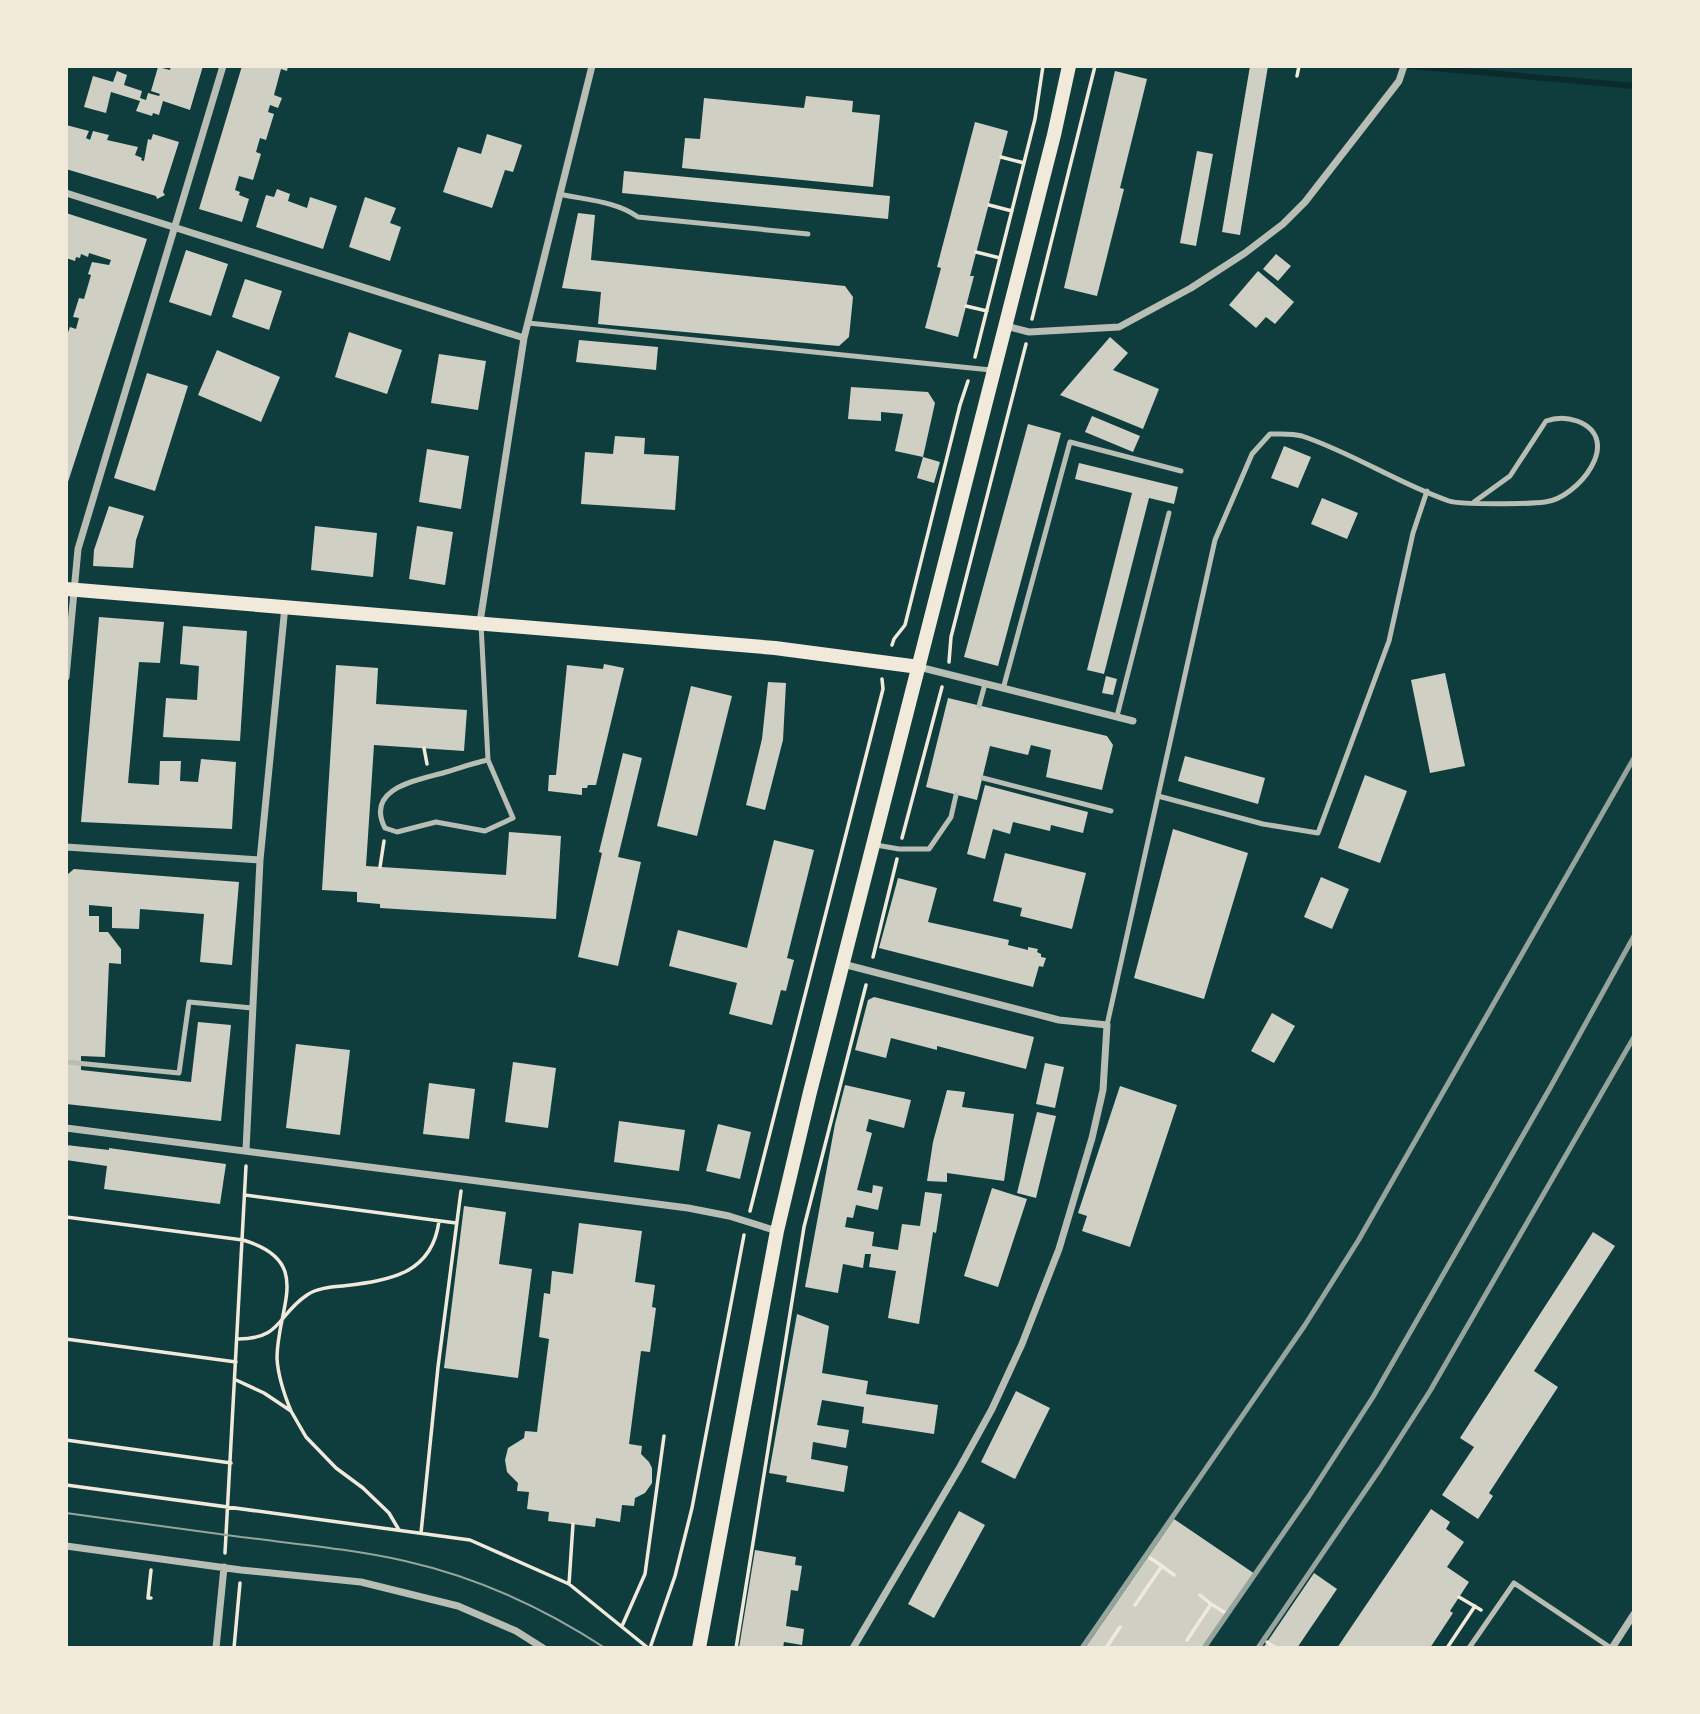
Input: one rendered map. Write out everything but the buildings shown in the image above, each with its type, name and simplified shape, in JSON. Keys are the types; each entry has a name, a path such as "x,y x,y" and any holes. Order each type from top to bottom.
{"main road":[{"path":"699,1647 777,1231 1006,326 1069,66"},
{"path":"71,589 775,648 919,667"}],"street":[{"path":"66,677 71,589 78,550 223,66"},
{"path":"481,622 523,338 592,66"},
{"path":"1006,326 1029,332 1119,327 1191,288 1245,253 1283,224 1305,202 1399,81 1404,66"},
{"path":"66,193 523,338"},
{"path":"246,1150 260,860 285,606"},
{"path":"919,667 1133,720"},
{"path":"66,848 260,860"},
{"path":"843,964 1059,1020 1107,1025 1103,1090 1092,1138 1059,1249 1027,1333 985,1421 853,1647"},
{"path":"66,1128 699,1209 777,1231"},
{"path":"66,1546 241,1570 361,1582 458,1606 516,1631 543,1647"},
{"path":"216,1647 224,1567"},
{"path":"1612,1647 1633,1614"}],"lane":[{"path":"559,194 616,205 638,217 808,234"},
{"path":"528,323 994,371"},
{"path":"1107,1025 1215,540 1252,454 1270,434 1300,435 1452,502 1474,502 1543,502 1559,500 1582,479 1595,460 1598,446 1596,433 1585,424 1568,418 1546,421 1510,476 1474,502"},
{"path":"1003,689 1070,442 1181,471"},
{"path":"1158,796 1263,824 1318,833 1388,640 1413,533 1427,491"},
{"path":"1117,716 1169,513"},
{"path":"481,622 488,760 513,818 485,831 436,822 397,832 385,828 380,819 383,803 388,794 401,785 488,760"},
{"path":"979,706 985,684"},
{"path":"983,778 1111,811"},
{"path":"873,844 899,849 929,849 951,817 956,794"},
{"path":"66,1062 179,1073 189,1002 252,1008"},
{"path":"1469,1647 1514,1583 1612,1647"}],"path":[{"path":"1297,76 1299,66"},
{"path":"1001,157 1024,163"},
{"path":"989,205 1012,211"},
{"path":"976,252 1000,258"},
{"path":"966,306 987,312"},
{"path":"380,867 385,828"},
{"path":"224,1567 246,1150"},
{"path":"421,1533 463,1178"},
{"path":"245,1195 456,1223"},
{"path":"66,1217 243,1240 263,1246 281,1263 288,1281 277,1356 282,1387 291,1411 306,1437 336,1468 363,1488 389,1513 399,1530"},
{"path":"237,1339 263,1336 307,1295 324,1288 365,1283 410,1270 426,1258 432,1249 439,1221"},
{"path":"66,1485 470,1540 569,1584 649,1647 675,1576 692,1508 747,1222"},
{"path":"66,1339 236,1362"},
{"path":"235,1380 264,1393 291,1411"},
{"path":"622,1626 645,1574 664,1436"},
{"path":"66,1440 231,1463"},
{"path":"569,1584 573,1524"},
{"path":"152,1598 148,1598 153,1558"},
{"path":"1150,1558 1174,1575"},
{"path":"1135,1605 1162,1566"},
{"path":"234,1647 241,1570"},
{"path":"1200,1595 1224,1612"},
{"path":"1460,1597 1491,1616"},
{"path":"1187,1640 1211,1604"},
{"path":"1447,1647 1475,1606"},
{"path":"1106,1647 1120,1627"},
{"path":"1267,1642 1276,1647"}],"waterway":[{"path":"1410,66 1634,86"}],"tram line":[{"path":"66,1513 344,1550 405,1561 458,1576 509,1596 534,1607 605,1648"}],"railway":[{"path":"1082,1648 1305,1325 1358,1241 1634,758"},
{"path":"1204,1648 1309,1496 1373,1397 1634,936"},
{"path":"1258,1648 1430,1391 1634,1037"}]}
